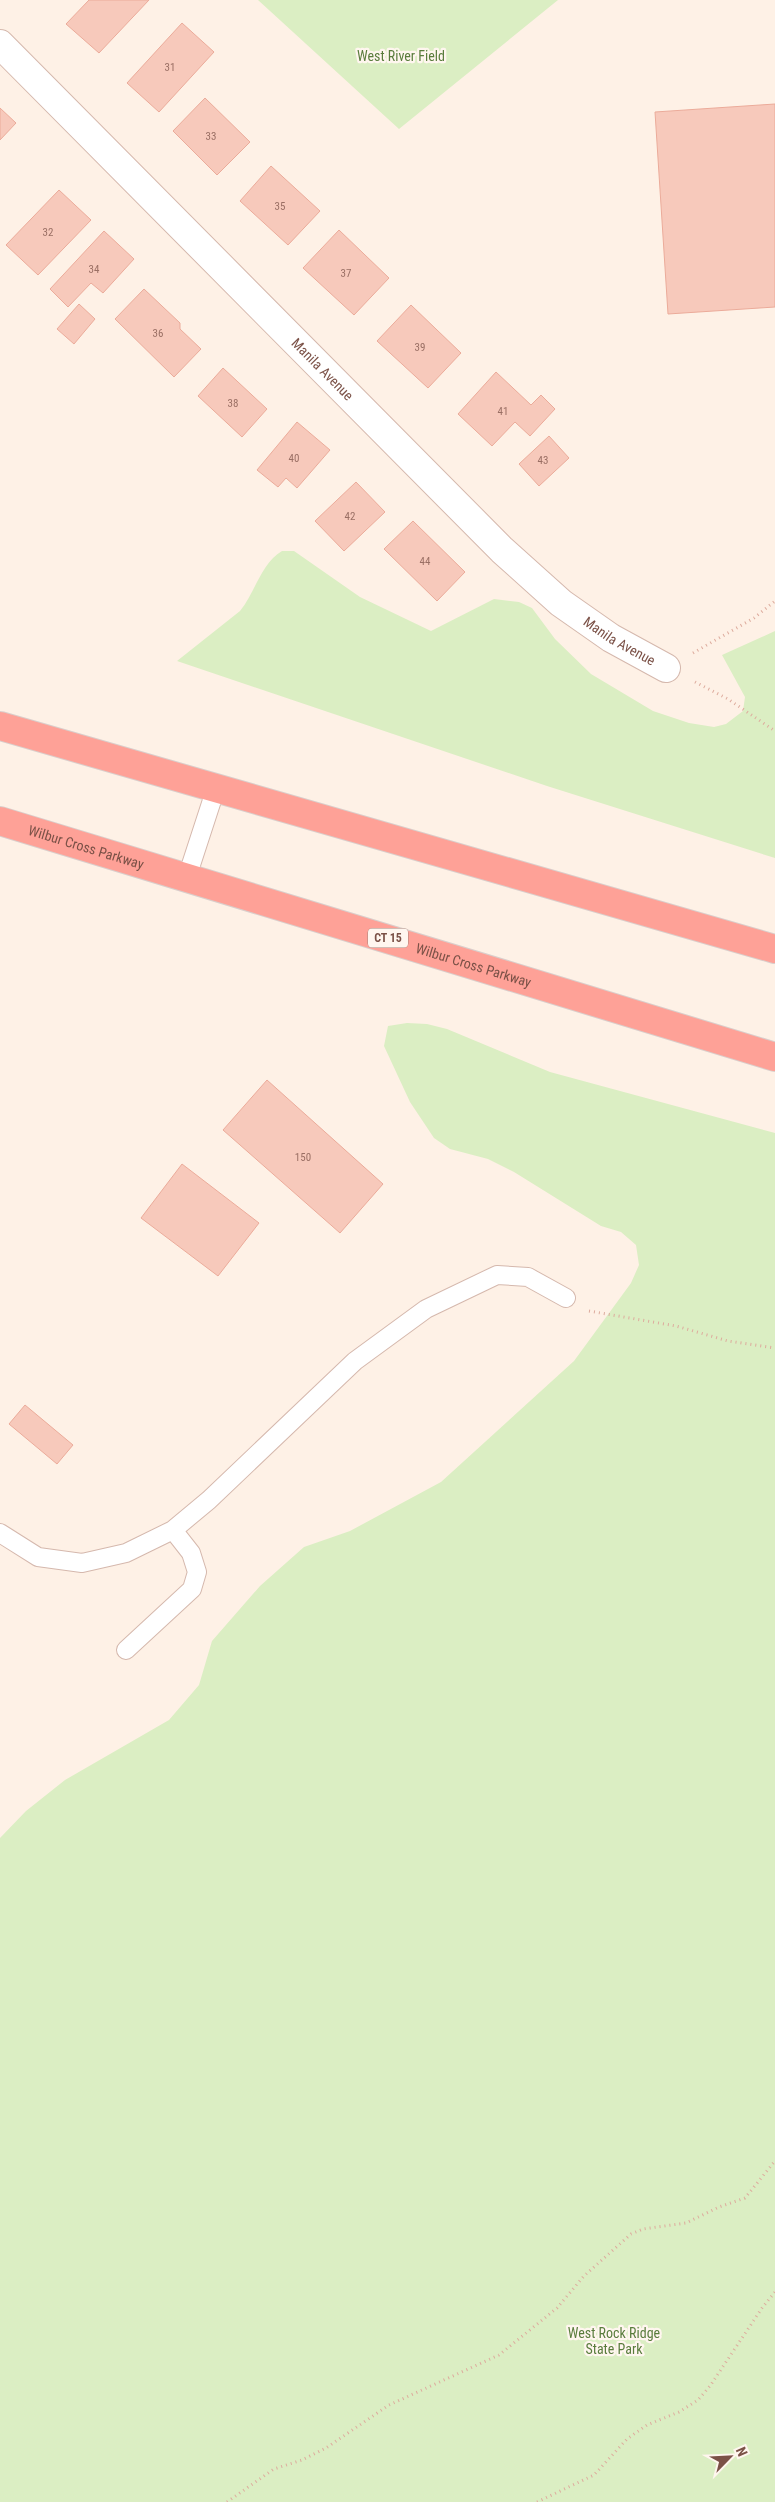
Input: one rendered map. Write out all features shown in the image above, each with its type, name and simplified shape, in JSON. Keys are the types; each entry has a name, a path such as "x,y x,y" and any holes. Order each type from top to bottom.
{"highway":[{"path":"0,726 775,949"},
{"name":"Wilbur Cross Parkway","path":"0,821 775,1057"}],"street":[{"name":"Manila Avenue","path":"0,44 502,550 561,603 611,638 666,668"}],"lane":[{"path":"187,877 216,788"},
{"path":"0,1533 38,1557 82,1563 126,1553 173,1530 209,1500 355,1361 426,1309 497,1275 528,1277 566,1298"},
{"path":"126,1650 192,1589 198,1572 190,1553 173,1530"}],"path":[{"path":"666,668 754,618 775,601"},
{"path":"666,668 728,699 775,731"},
{"path":"566,1298 588,1311 668,1324 728,1341 775,1348"},
{"path":"227,2502 274,2469 302,2460 326,2448 389,2405 499,2354 557,2308 584,2276 631,2234 643,2229 686,2223 719,2207 745,2198 775,2161"},
{"path":"537,2502 594,2475 627,2439 648,2425 679,2412 698,2400 710,2386 756,2315 775,2292"}],"green space":[{"name":"West River Field","path":"258,0 558,0 399,129"},
{"path":"282,551 294,551 360,597 431,631 494,599 519,602 532,608 555,639 591,674 653,711 689,723 714,727 726,724 743,711 745,697 722,655 775,631 775,858 547,786 177,661 240,611 263,571 275,556"},
{"name":"West Rock Ridge State Park","path":"407,1023 427,1024 447,1029 550,1072 775,1133 775,2502 0,2502 0,1838 26,1811 65,1780 169,1720 199,1685 212,1641 260,1586 304,1547 350,1531 441,1482 574,1361 631,1283 639,1265 636,1245 621,1232 601,1226 514,1172 488,1159 450,1149 434,1138 410,1102 384,1046 388,1026"}],"building":[{"path":"89,0 149,0 99,53 66,24"},
{"path":"182,23 214,52 159,112 127,83"},
{"path":"205,98 250,142 217,175 173,131"},
{"path":"775,104 775,307 668,314 655,112"},
{"path":"0,108 16,123 0,140"},
{"path":"271,166 320,211 288,245 240,201"},
{"path":"59,190 91,220 38,275 6,245"},
{"path":"339,230 389,278 354,315 303,268"},
{"path":"104,231 134,259 103,293 91,283 68,307 50,289"},
{"path":"144,289 180,323 180,329 201,349 174,377 115,319"},
{"path":"79,304 95,319 74,344 57,329"},
{"path":"411,305 461,353 428,388 377,341"},
{"path":"223,368 267,409 242,437 198,396"},
{"path":"496,372 531,405 541,395 555,409 530,436 515,422 492,446 458,414"},
{"path":"297,422 330,450 297,488 286,478 278,487 257,470"},
{"path":"549,436 569,458 539,486 519,464"},
{"path":"356,482 385,512 344,551 315,521"},
{"path":"413,521 465,572 437,601 384,549"},
{"path":"267,1080 383,1184 340,1233 223,1130"},
{"path":"182,1164 259,1223 218,1276 141,1218"},
{"path":"25,1405 73,1445 57,1464 9,1424"}]}
